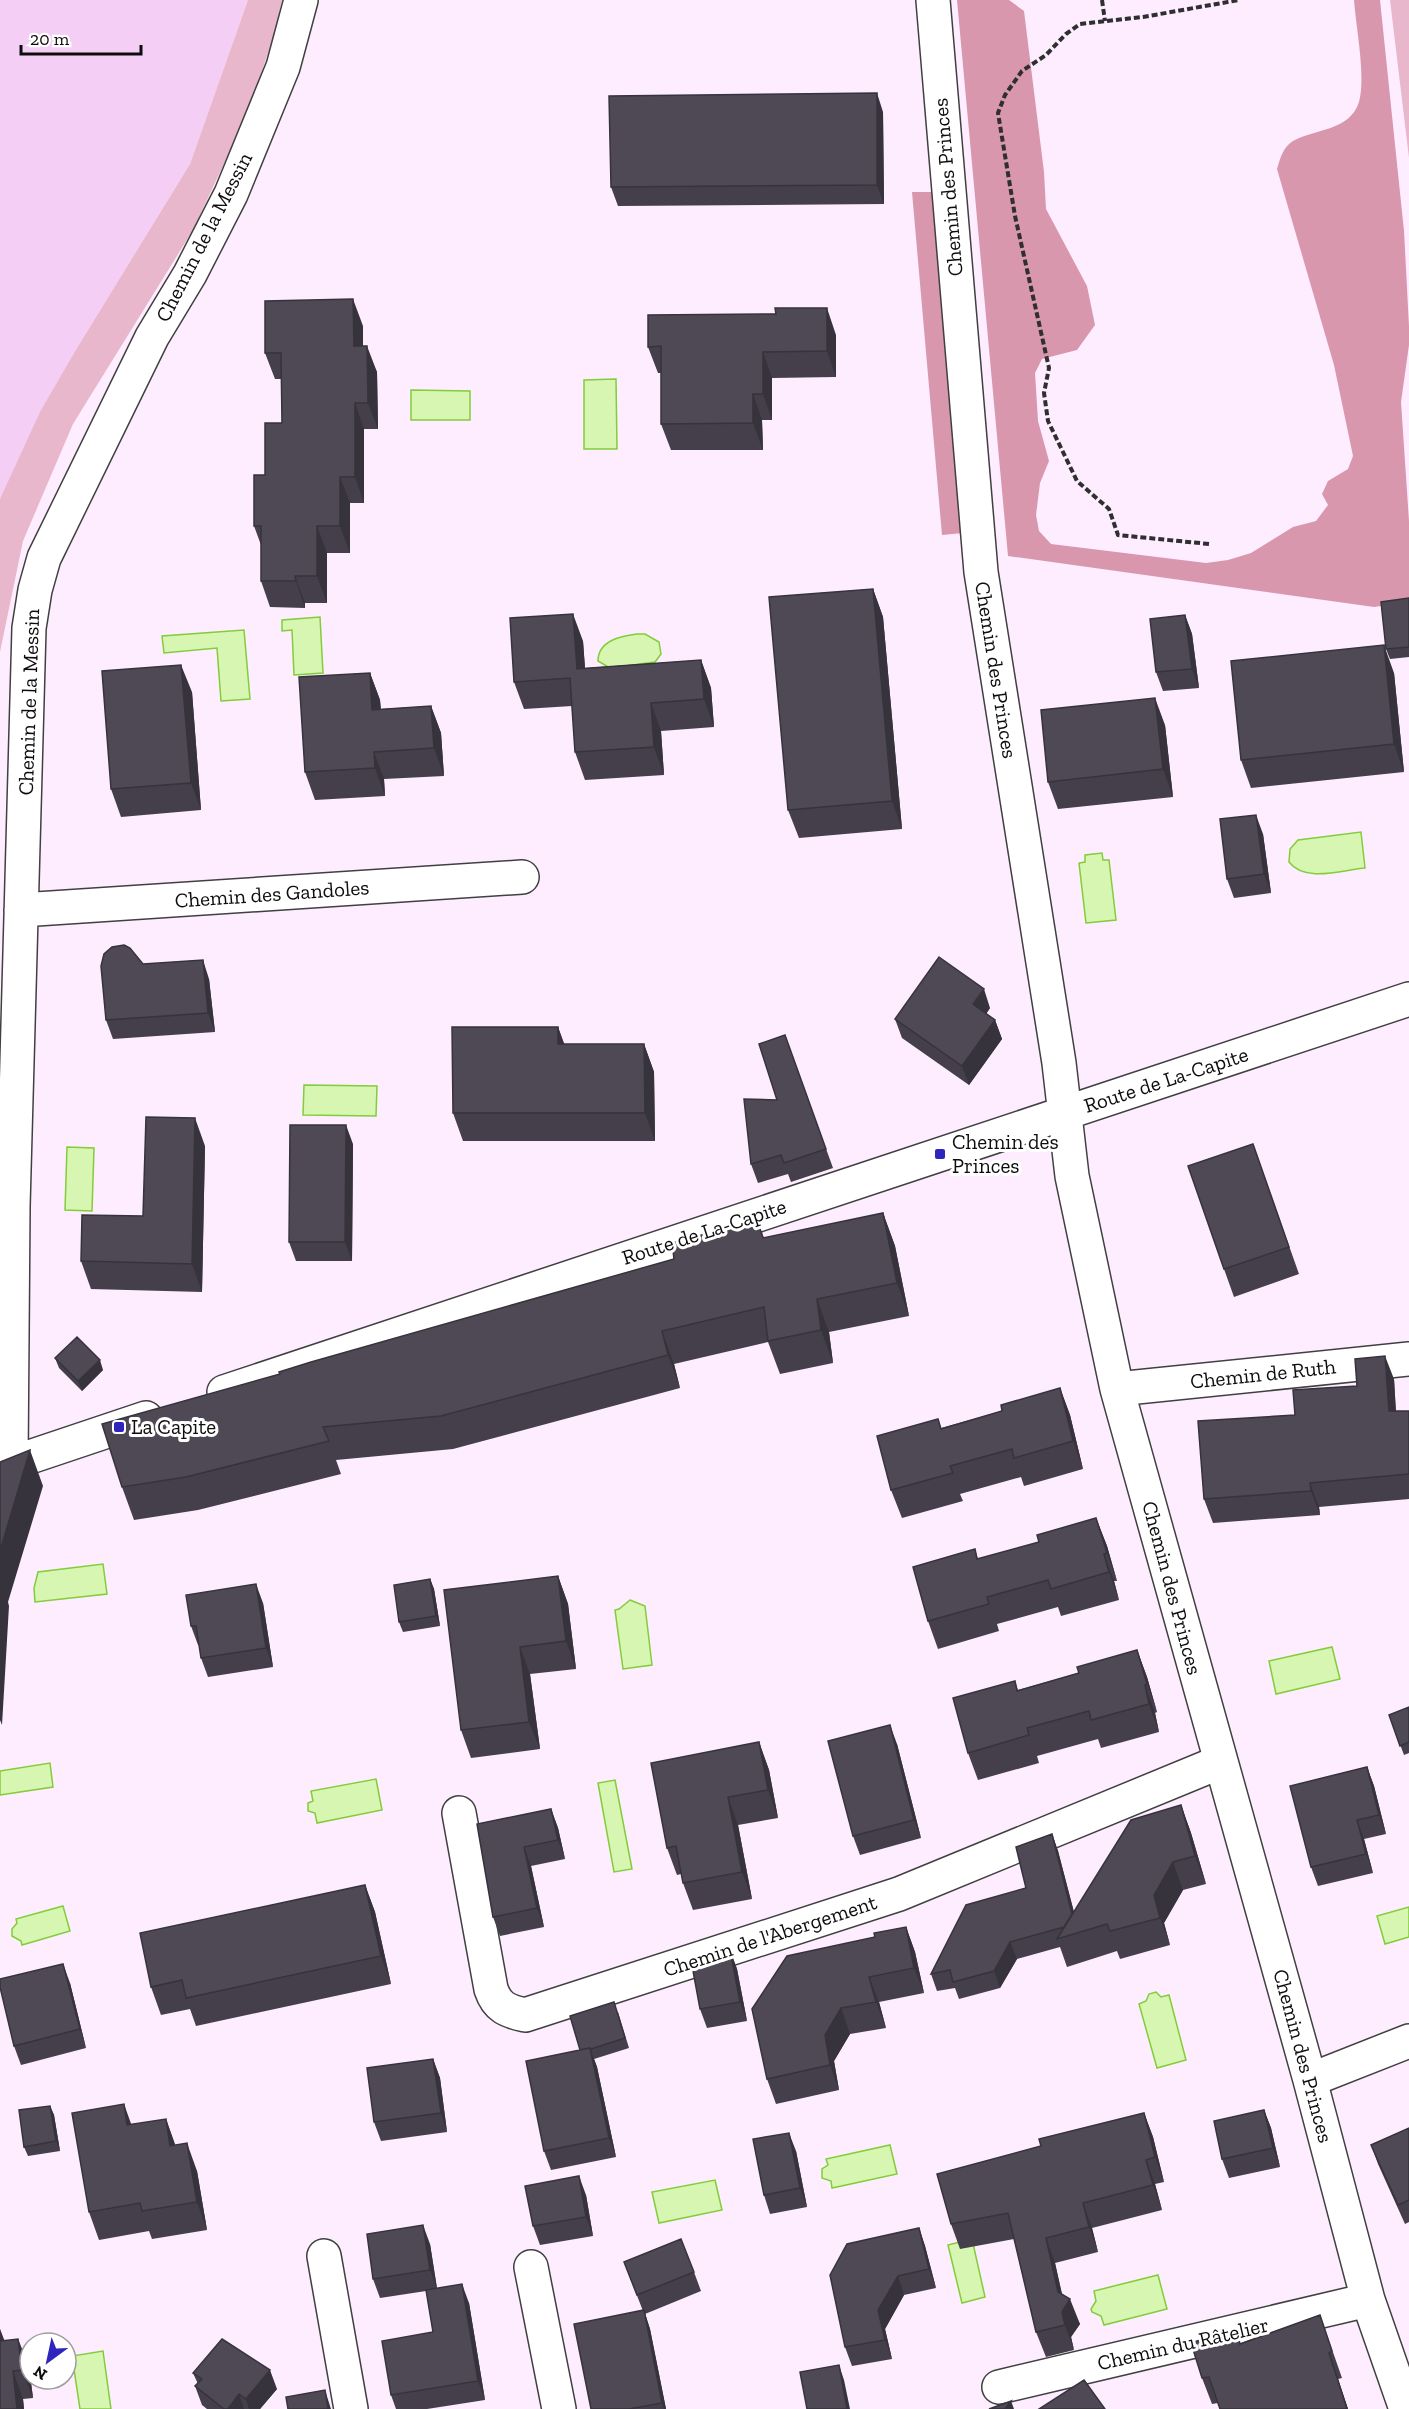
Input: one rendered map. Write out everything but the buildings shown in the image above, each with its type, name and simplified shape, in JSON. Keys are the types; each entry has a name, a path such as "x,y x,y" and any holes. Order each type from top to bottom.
{"street":[{"name":"Chemin de la Messin","path":"6,1465 29,628 35,590 44,558 152,337 190,274 231,194 283,67 301,0"},
{"name":"Chemin des Princes","path":"933,0 981,572 1059,1063 1072,1176 1117,1389 1310,2080 1368,2300 1406,2409"},
{"name":"Chemin des Gandoles","path":"21,910 522,877"},
{"name":"Route de La-Capite","path":"6,1465 1409,999"},
{"name":"Chemin de Ruth","path":"1117,1389 1409,1359"},
{"name":"Chemin de l'Abergement","path":"459,1813 491,1989 495,2001 501,2007 525,2015 899,1894 1220,1762"},
{"path":"1310,2080 1409,2041"},
{"path":"324,2256 351,2409"},
{"path":"531,2268 559,2409"},
{"name":"Chemin du Râtelier","path":"999,2387 1368,2300"}],"path":[{"path":"1102,0 1105,21"},
{"path":"1209,544 1118,535 1109,509 1077,481 1048,421 1044,393 1050,368 1015,216 998,113 1012,82 1022,71 1046,55 1074,27 1239,0"}],"shaded area":[{"path":"0,0 248,0 190,164 77,348 0,499"},
{"path":"248,0 282,0 274,35 249,110 193,230 73,424 23,541 0,652 0,499 40,412 190,164"},
{"path":"957,0 1009,0 1024,11 1044,172 1046,209 1087,286 1095,325 1077,350 1042,359 1035,373 1038,421 1049,461 1040,483 1036,515 1039,531 1051,544 1206,563 1228,560 1251,553 1293,527 1316,521 1328,505 1322,494 1328,481 1348,469 1353,456 1334,365 1277,169 1282,154 1293,141 1340,124 1354,112 1359,102 1361,79 1354,0 1380,0 1404,231 1409,326 1409,345 1401,402 1409,521 1409,602 1374,607 1008,556"},
{"path":"1390,0 1409,0 1409,158"},
{"path":"912,192 935,192 963,533 942,535"},
{"path":"616,379 617,449 584,449 584,380"},
{"path":"411,390 470,391 470,420 411,420"},
{"path":"320,617 323,673 294,675 292,630 282,631 282,620"},
{"path":"244,630 250,699 221,701 217,648 164,653 162,636"},
{"path":"645,634 659,642 661,654 655,662 610,668 598,661 599,654 606,644 617,638"},
{"path":"1361,832 1365,868 1314,874 1304,872 1289,862 1290,849 1298,840"},
{"path":"1102,853 1103,860 1109,860 1116,920 1086,923 1079,863 1085,862 1085,855"},
{"path":"304,1085 377,1086 376,1116 303,1115"},
{"path":"67,1147 94,1148 92,1211 65,1210"},
{"path":"103,1564 107,1594 35,1602 34,1588 38,1572"},
{"path":"630,1600 645,1606 652,1665 623,1669 615,1610"},
{"path":"1332,1647 1340,1679 1276,1694 1269,1661"},
{"path":"50,1763 53,1787 0,1795 0,1771"},
{"path":"376,1779 382,1810 317,1823 315,1813 308,1811 308,1803 313,1801 311,1791"},
{"path":"615,1780 632,1869 614,1872 598,1783"},
{"path":"63,1906 70,1931 22,1945 21,1941 12,1936 12,1929 17,1923 16,1919"},
{"path":"1409,1907 1409,1937 1385,1944 1377,1916"},
{"path":"1156,1992 1161,1997 1169,1995 1186,2060 1157,2068 1139,2004 1146,2001 1149,1994"},
{"path":"890,2145 897,2174 832,2188 831,2181 822,2178 822,2169 828,2165 826,2159"},
{"path":"715,2180 722,2210 659,2223 652,2192"},
{"path":"972,2239 985,2297 962,2303 948,2245"},
{"path":"1158,2275 1167,2309 1104,2325 1101,2316 1092,2312 1091,2309 1096,2301 1094,2291"},
{"path":"103,2351 111,2409 80,2409 77,2391 78,2355"}],"place":[{"name":"Chemin des Princes","path":"940,1154"},
{"name":"La Capite","path":"119,1427"}]}
